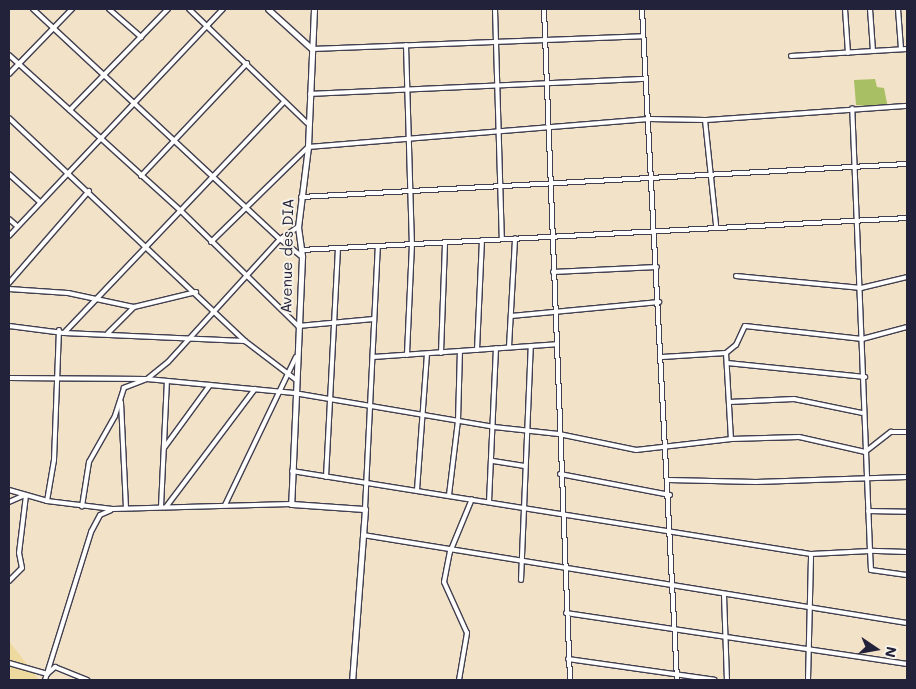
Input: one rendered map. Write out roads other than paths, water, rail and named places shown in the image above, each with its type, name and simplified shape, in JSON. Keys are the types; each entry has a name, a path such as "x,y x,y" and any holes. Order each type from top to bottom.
{"street":[{"path":"33,9 133,100 280,239 302,257"},
{"path":"9,74 72,9"},
{"path":"109,9 141,37"},
{"path":"70,110 168,9"},
{"path":"189,9 307,123"},
{"path":"9,236 133,100 223,9"},
{"path":"268,9 312,49 406,45 496,38 546,40 643,36"},
{"name":"Avenue des DIA","path":"291,504 294,393 302,257 298,227 300,197 308,147 307,123 314,9"},
{"path":"495,9 494,86 502,238"},
{"path":"544,9 550,128 551,235 560,474 568,566 566,613 570,680"},
{"path":"642,9 675,588 677,678"},
{"path":"845,9 848,53"},
{"path":"870,9 873,51"},
{"path":"898,9 901,49"},
{"path":"406,45 412,244 407,355"},
{"path":"791,56 907,49"},
{"path":"9,55 180,210 298,326 374,318"},
{"path":"141,176 247,63"},
{"path":"310,94 407,92 494,86 548,86 645,79"},
{"path":"64,333 145,243 214,178 284,102"},
{"path":"211,242 244,205 308,147 498,134 649,119 705,120 852,108 907,106"},
{"path":"852,108 865,377 862,412 869,478 868,511 871,570 907,575"},
{"path":"9,118 145,243 244,341 285,374 295,379"},
{"path":"705,120 716,225"},
{"path":"300,197 651,174 710,175 854,169 907,164"},
{"path":"9,174 40,202"},
{"path":"9,284 89,191"},
{"path":"301,250 716,225 907,218"},
{"path":"9,219 17,226"},
{"path":"82,506 89,462 115,416 124,388 147,378 191,338 214,310 280,239 298,227"},
{"path":"509,347 515,238"},
{"path":"477,350 482,240"},
{"path":"441,353 445,242"},
{"path":"352,680 367,483 378,246"},
{"path":"326,477 336,323 338,248"},
{"path":"553,272 657,267"},
{"path":"736,276 861,288 907,277"},
{"path":"9,289 134,307"},
{"path":"108,333 134,307 149,300 196,292"},
{"path":"511,316 554,310 659,302"},
{"path":"9,326 59,330 64,333 108,333 244,341"},
{"path":"662,358 726,353 736,345 745,326 862,339 907,327"},
{"path":"47,501 54,460 54,380 59,330"},
{"path":"373,357 556,344"},
{"path":"520,580 522,508 530,430 531,346"},
{"path":"488,502 494,427 496,348"},
{"path":"449,495 458,421 460,351"},
{"path":"726,353 731,439"},
{"path":"418,490 427,354"},
{"path":"225,505 279,392 285,374 296,357"},
{"path":"727,363 865,377"},
{"path":"9,378 54,380 147,378 294,393 494,427 559,434 636,450 667,444 731,439 799,437 865,452 892,432 907,432"},
{"path":"163,507 167,381"},
{"path":"164,448 210,385"},
{"path":"124,388 120,406 126,507"},
{"path":"163,507 255,389"},
{"path":"729,402 794,399 862,412"},
{"path":"492,461 526,466"},
{"path":"292,471 449,495 672,535 811,554 870,551 907,552"},
{"path":"560,474 670,495"},
{"path":"668,480 907,478"},
{"path":"9,490 47,501 113,509 126,507 291,504 365,509"},
{"path":"9,502 26,495"},
{"path":"9,581 22,568 19,553 26,495"},
{"path":"459,680 467,633 444,582 450,552 472,499"},
{"path":"46,680 91,532 100,515 113,509"},
{"path":"868,511 907,512"},
{"path":"363,535 450,552 568,566 675,588 810,606 907,623"},
{"path":"808,680 806,652 810,606 811,554"},
{"path":"724,595 727,680"},
{"path":"566,613 675,628 806,652 907,664"},
{"path":"568,659 677,678 715,680"},
{"path":"9,663 48,674"},
{"path":"48,674 55,667 88,680"}]}
